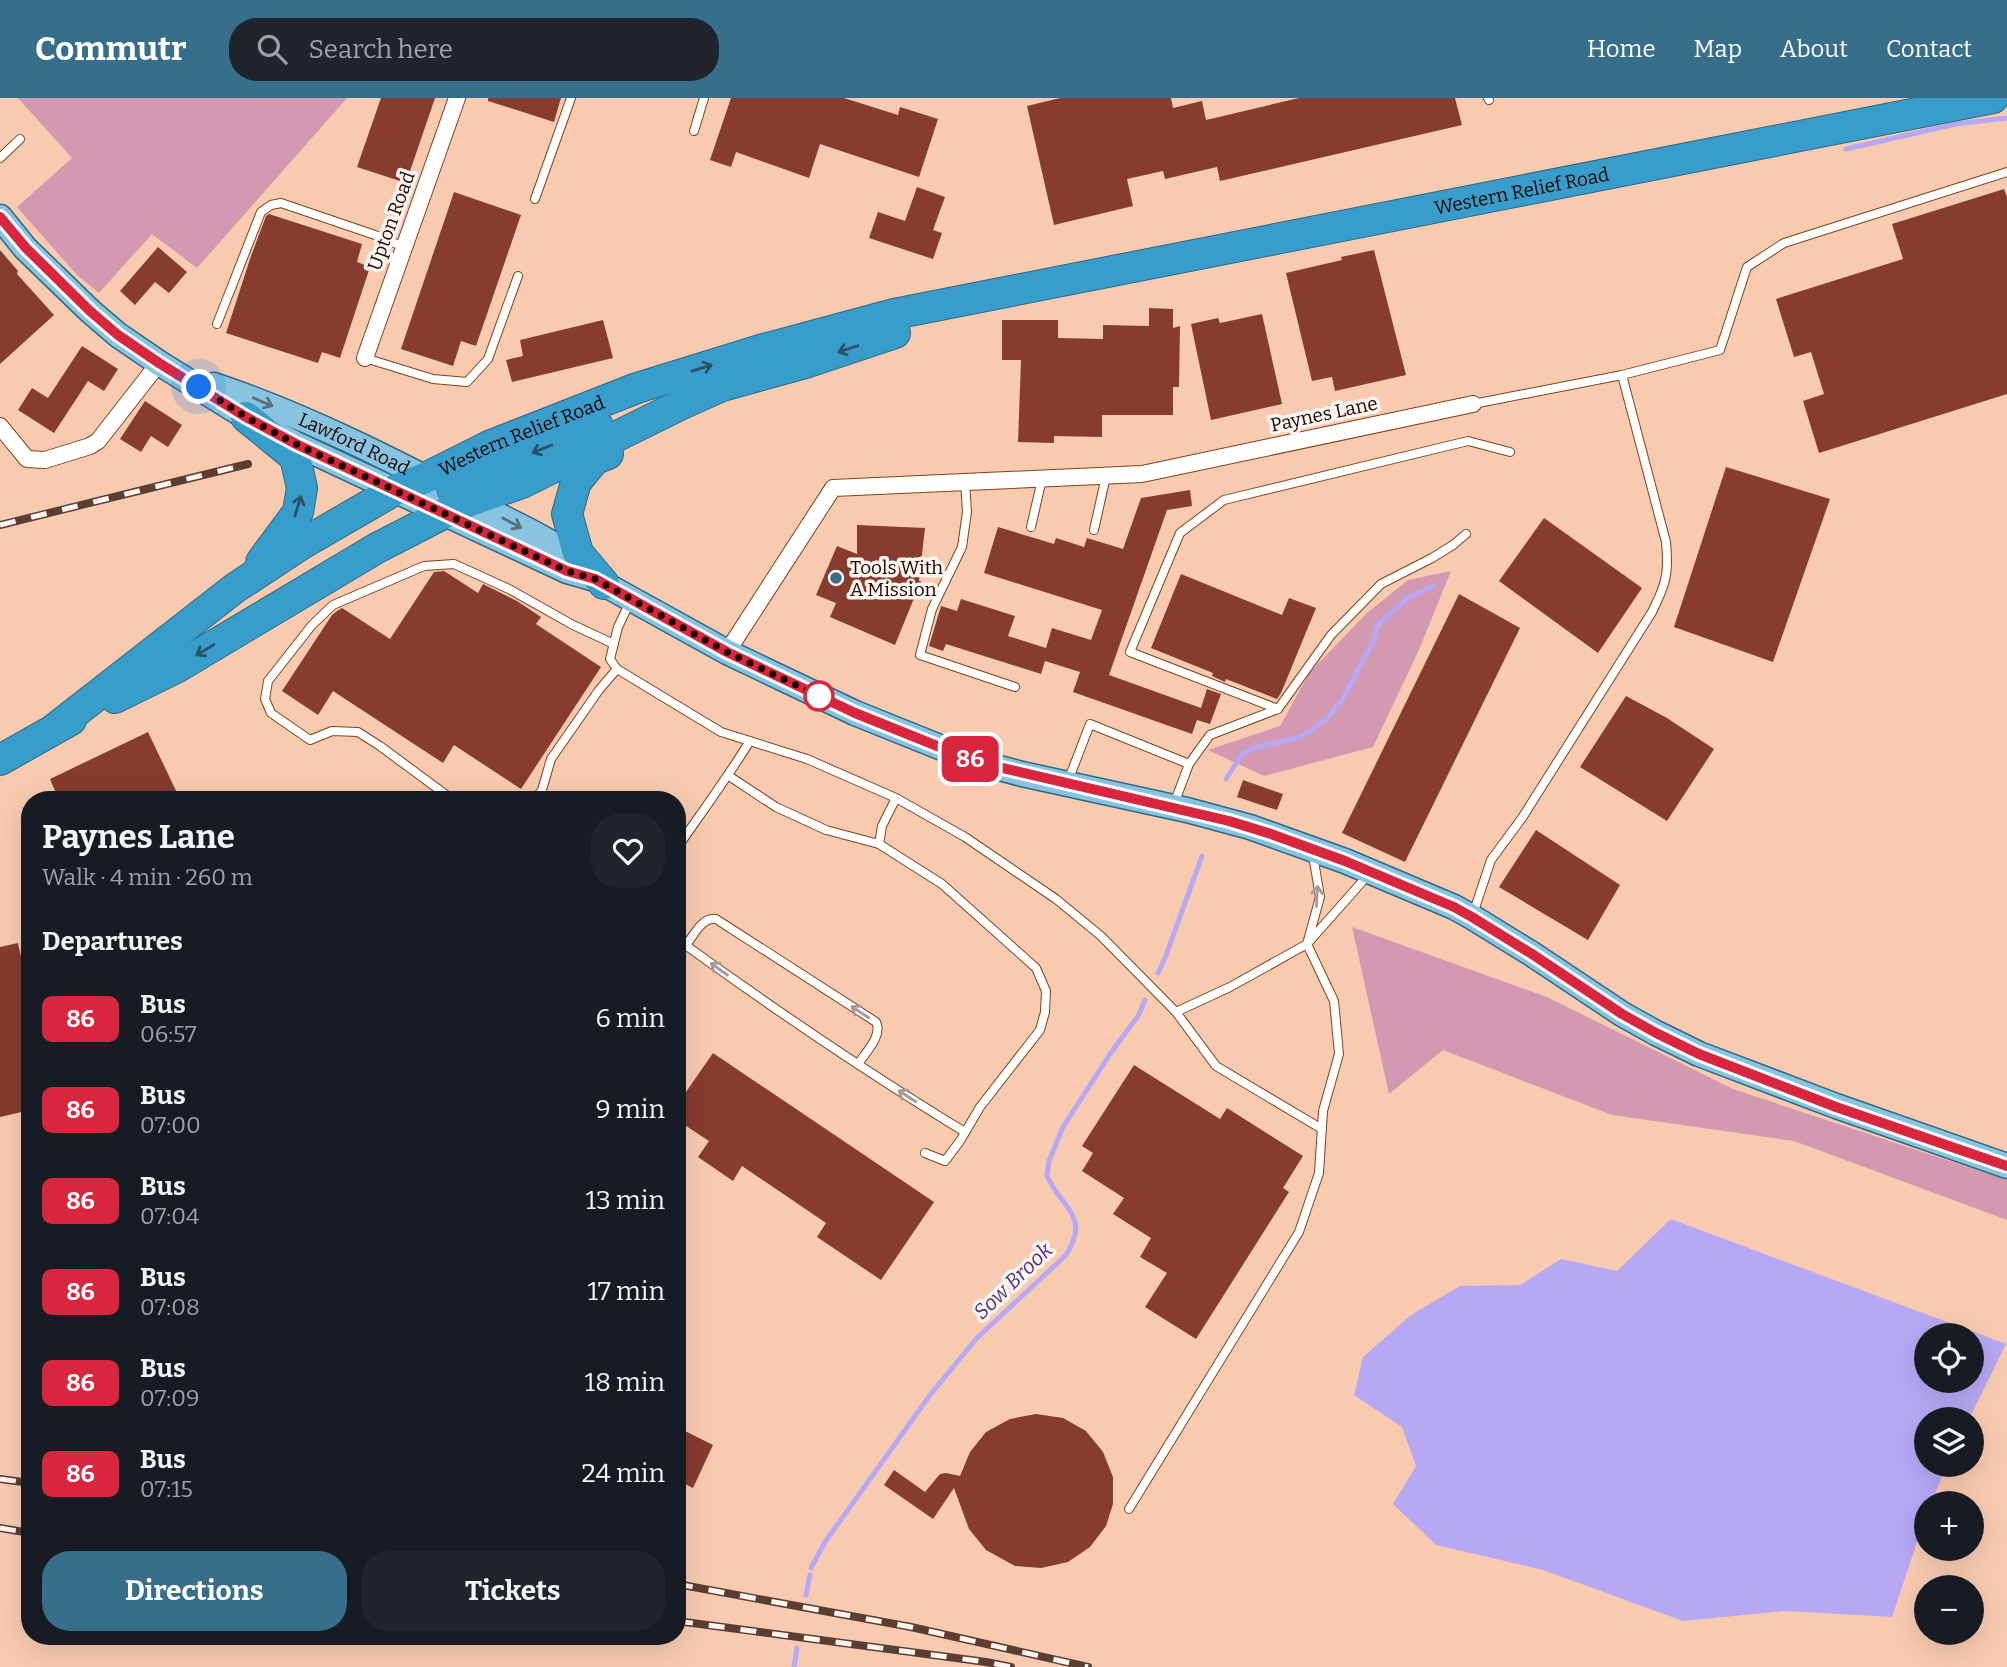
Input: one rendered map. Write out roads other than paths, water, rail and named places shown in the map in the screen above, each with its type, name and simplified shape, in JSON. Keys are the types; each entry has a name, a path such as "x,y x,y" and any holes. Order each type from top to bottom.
{"highway":[{"name":"Western Relief Road","path":"5,754 176,667 377,548 437,497 489,446 637,387 894,314 1993,98"},
{"name":"Western Relief Road","path":"54,729 245,581 302,544 437,497 522,484 722,386 805,363 1052,283"},
{"path":"599,582 578,553 567,514 576,482 595,459 675,424 722,386"},
{"path":"245,581 298,512 302,488 295,457 246,417"},
{"path":"129,671 395,515 437,497"}],"main road":[{"name":"Lawford Road","path":"0,217 26,248 118,335 246,417 296,444 437,497 569,555 599,582 631,600 727,652 855,713 977,762 1173,807 1250,827 1312,848 1454,907 1532,954 1622,1014 1699,1054 1836,1107 2007,1166"},
{"name":"Lawford Road","path":"167,367 255,399 379,454 437,497"}],"street":[{"name":"Upton Road","path":"365,358 457,98"},
{"path":"0,426 27,459 45,460 90,446 98,441 167,367"},
{"name":"Paynes Lane","path":"727,652 833,488 1142,474 1473,404"}],"lane":[{"path":"535,199 571,98"},
{"path":"694,131 704,98"},
{"path":"0,158 20,139"},
{"path":"1473,404 1622,375 1720,351 1747,267 1784,243 2007,172"},
{"path":"217,324 261,212 271,205 281,203 404,247"},
{"path":"365,358 433,379 467,382 488,359 518,276"},
{"path":"1472,917 1490,860 1522,818 1663,589 1668,568 1666,542 1622,375"},
{"path":"1278,709 1130,652 1180,533 1224,500 1468,441 1510,452"},
{"path":"1094,530 1106,476"},
{"path":"1031,527 1042,479"},
{"path":"965,482 967,512 962,547 932,609 920,655 1015,687"},
{"path":"1173,807 1189,764 1210,735 1278,709 1331,635 1381,584 1432,558 1466,534"},
{"path":"441,791 358,733 332,731 310,740 271,713 265,699 268,681 312,625 333,605 424,566 454,564 509,589 573,625 614,644"},
{"path":"631,600 618,627 610,659 617,669 721,732 807,759 896,798 965,837 1056,899 1101,936 1177,1012 1216,1066 1322,1129"},
{"path":"541,791 551,759 617,669"},
{"path":"1067,783 1090,724 1189,764"},
{"path":"686,836 729,776 750,741"},
{"path":"729,776 776,807 826,830 879,844 942,884 1036,968 1046,991 1045,1012 1040,1030 980,1107 945,1161 925,1153"},
{"path":"879,844 882,826 896,798"},
{"path":"1129,1509 1299,1232 1319,1173 1323,1111 1339,1054 1335,1001 1307,944 1320,897 1312,848"},
{"path":"1177,1012 1230,987 1307,944 1371,872"},
{"path":"858,1064 878,1034 877,1022 716,919 704,921 686,945 757,997 858,1064 965,1132"}],"waterway":[{"name":"Sow Brook","path":"1846,149 1956,124 2007,118"},
{"name":"Sow Brook","path":"1226,779 1243,753 1300,737 1326,719 1341,702 1374,640 1377,626 1407,598 1433,586"},
{"name":"Sow Brook","path":"1158,973 1202,856"},
{"name":"Sow Brook","path":"811,1568 825,1542 930,1395 977,1338 1066,1255 1073,1242 1075,1222 1072,1213 1047,1176 1049,1161 1063,1127 1138,1016 1145,1000"},
{"path":"806,1595 810,1575"},
{"name":"Sow Brook","path":"794,1667 797,1648"}],"railway":[{"path":"0,525 248,464"},
{"path":"0,1479 21,1482"},
{"path":"0,1528 21,1532"},
{"path":"686,1586 911,1627 1088,1667"},
{"path":"686,1622 1011,1667"}],"place":[{"name":"Tools With A Mission","path":"836,578"}]}
